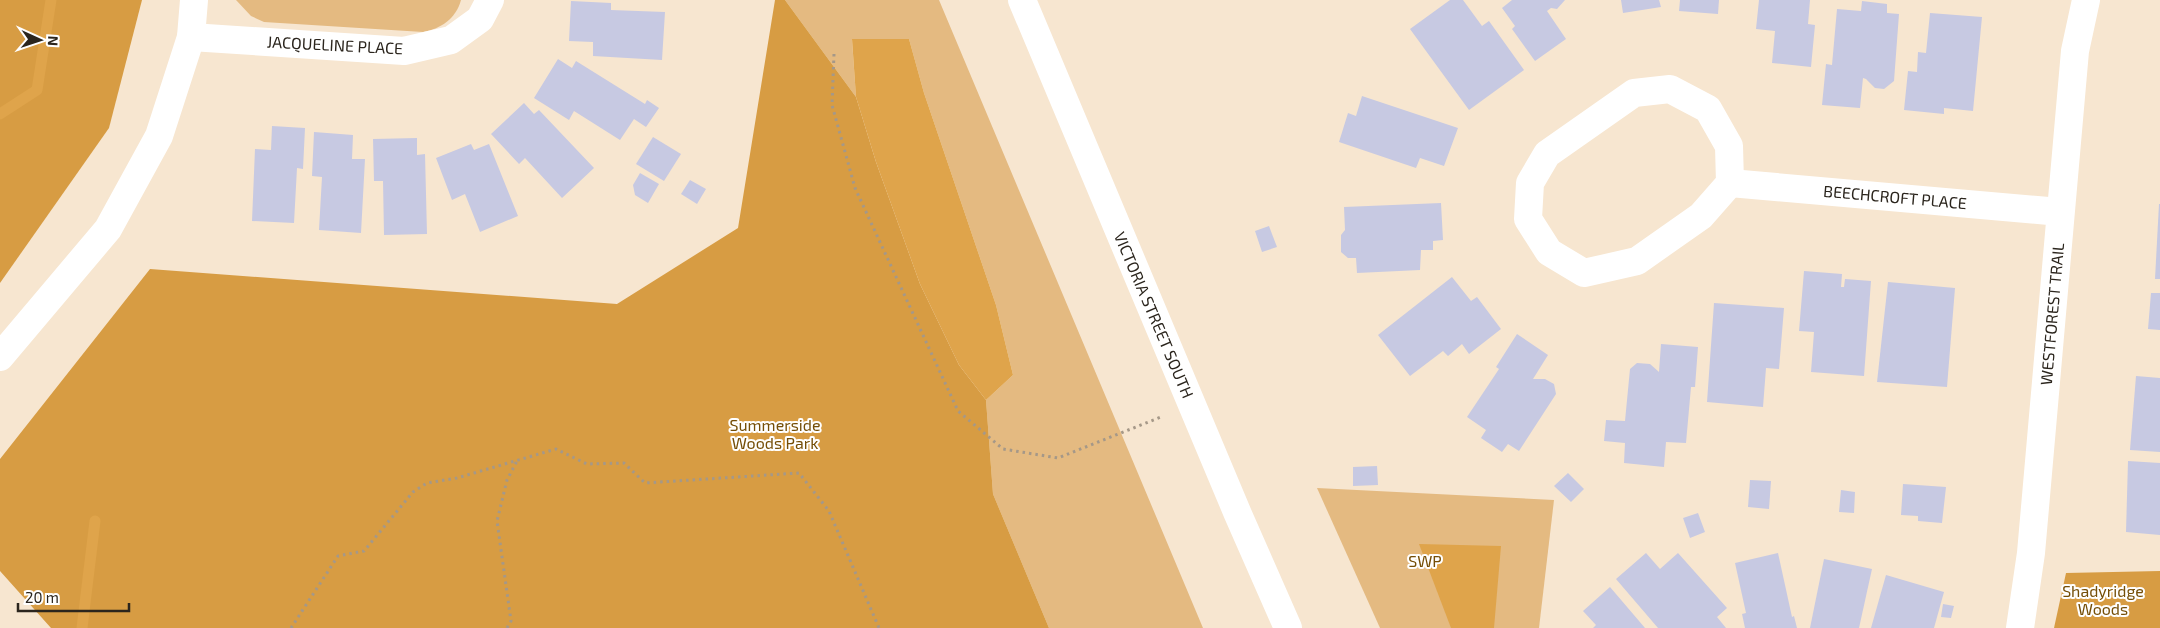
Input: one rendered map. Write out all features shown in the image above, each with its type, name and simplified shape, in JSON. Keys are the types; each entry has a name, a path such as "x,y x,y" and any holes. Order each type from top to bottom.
{"street":[{"path":"0,357 108,229 159,136 191,37 194,0"},
{"name":"JACQUELINE PLACE","path":"191,37 404,51 451,40 480,18 490,0"},
{"name":"VICTORIA STREET SOUTH","path":"1022,0 1288,628"},
{"name":"WESTFOREST TRAIL","path":"2020,628 2031,553 2075,51 2086,0"},
{"path":"1670,90 1708,109 1729,146 1730,183 1701,216 1637,261 1584,273 1549,252 1528,218 1530,183 1547,154 1634,92 1670,90"},
{"name":"BEECHCROFT PLACE","path":"1730,183 2060,212"}],"path":[{"path":"834,54 832,105 855,188 958,411 1003,449 1058,458 1192,404"},
{"path":"291,628 338,556 364,552 413,492 427,483 457,478 556,449 587,464 624,463 645,483 799,473 829,511 879,628"},
{"path":"507,628 511,621 497,520 507,480 517,461"}],"green space":[{"path":"0,0 142,0 109,128 0,283"},
{"path":"236,0 461,0 459,7 451,18 441,26 423,32 264,22 251,16"},
{"name":"Summerside Woods Park","path":"775,0 785,0 856,97 876,162 920,284 959,365 986,400 993,494 1049,628 51,628 0,571 0,459 150,269 617,304 738,228"},
{"path":"785,0 939,0 1203,628 1049,628 993,494 986,400 1013,375 996,305 924,93 909,39 852,40 856,97"},
{"name":"SWP","path":"1317,488 1554,500 1539,628 1380,628"},
{"name":"Shadyridge Woods","path":"2160,571 2160,628 2054,628 2066,573"}],"shaded area":[{"path":"852,39 909,39 924,93 996,305 1013,375 986,400 959,365 920,284 876,162 856,97"},
{"path":"1419,544 1501,546 1494,628 1451,628"}],"building":[{"path":"1450,0 1463,0 1482,26 1489,21 1524,70 1469,110 1410,29"},
{"path":"1512,0 1565,0 1557,9 1551,8 1547,11 1566,39 1535,61 1512,29 1515,26 1502,8"},
{"path":"1621,0 1659,0 1661,7 1623,13"},
{"path":"1680,0 1719,0 1718,14 1679,11"},
{"path":"1759,0 1810,0 1808,24 1815,25 1811,67 1772,63 1775,31 1756,29"},
{"path":"571,1 611,3 611,10 665,12 662,60 593,56 593,42 569,41"},
{"path":"1862,1 1887,4 1887,13 1899,14 1894,81 1884,89 1875,88 1863,78 1860,108 1822,105 1826,64 1832,65 1837,9 1861,11"},
{"path":"1930,13 1982,17 1973,111 1944,108 1944,114 1904,110 1908,71 1917,72 1918,52 1926,53"},
{"path":"558,59 572,68 576,61 645,104 647,100 659,108 646,127 634,119 620,140 574,111 569,120 534,98"},
{"path":"1362,96 1458,128 1444,166 1420,158 1416,168 1339,142 1348,113 1356,116"},
{"path":"524,103 534,114 539,110 594,168 562,198 525,158 519,164 491,134"},
{"path":"272,126 305,128 303,169 297,168 294,223 252,221 255,149 271,150"},
{"path":"314,132 353,135 352,159 365,159 361,233 319,230 322,177 312,176"},
{"path":"653,137 681,154 664,181 636,164"},
{"path":"417,138 417,155 425,154 427,234 384,235 383,181 374,181 373,139"},
{"path":"471,144 474,150 489,144 518,216 480,232 465,194 452,200 436,158"},
{"path":"640,173 659,184 648,203 635,195 633,185"},
{"path":"690,180 706,189 697,204 681,194"},
{"path":"1441,203 1443,240 1433,241 1433,250 1421,250 1420,270 1357,273 1356,258 1348,258 1341,252 1341,235 1345,230 1344,207"},
{"path":"2159,204 2160,279 2155,279"},
{"path":"1269,226 1277,247 1262,252 1255,231"},
{"path":"1804,271 1842,274 1841,287 1844,287 1845,279 1871,281 1864,376 1811,372 1814,332 1799,331"},
{"path":"1452,277 1471,301 1477,297 1501,329 1469,354 1462,344 1448,356 1443,351 1410,376 1378,335"},
{"path":"1888,282 1955,288 1947,387 1877,382"},
{"path":"2151,293 2160,293 2160,330 2148,329"},
{"path":"1714,303 1784,308 1779,369 1766,368 1763,407 1707,402"},
{"path":"1517,334 1548,355 1533,379 1545,379 1554,384 1556,394 1519,451 1508,444 1502,452 1481,438 1486,430 1467,417 1499,369 1496,367"},
{"path":"1661,344 1698,347 1695,387 1691,387 1686,443 1666,442 1664,467 1624,463 1625,443 1604,441 1606,420 1625,421 1630,369 1637,363 1650,364 1659,372"},
{"path":"2136,376 2160,378 2160,452 2130,450"},
{"path":"2128,461 2160,463 2160,535 2126,532"},
{"path":"1377,466 1378,485 1353,486 1353,467"},
{"path":"1568,473 1584,489 1571,502 1554,486"},
{"path":"1750,480 1771,481 1769,509 1748,507"},
{"path":"1903,484 1946,487 1942,523 1918,521 1918,516 1901,515"},
{"path":"1841,490 1855,492 1854,513 1839,512"},
{"path":"1698,513 1705,532 1690,538 1683,518"},
{"path":"1646,553 1660,569 1678,553 1727,608 1717,617 1726,628 1658,628 1616,579"},
{"path":"1778,553 1792,617 1794,616 1797,628 1745,628 1742,614 1746,613 1735,563"},
{"path":"1824,559 1872,569 1859,628 1810,628"},
{"path":"1886,575 1944,592 1934,628 1871,628"},
{"path":"1610,587 1645,628 1593,628 1596,625 1583,611"},
{"path":"1943,604 1954,606 1951,618 1941,617"}],"waterway":[{"path":"0,114 37,90 51,0"},
{"path":"82,628 95,521"}]}
